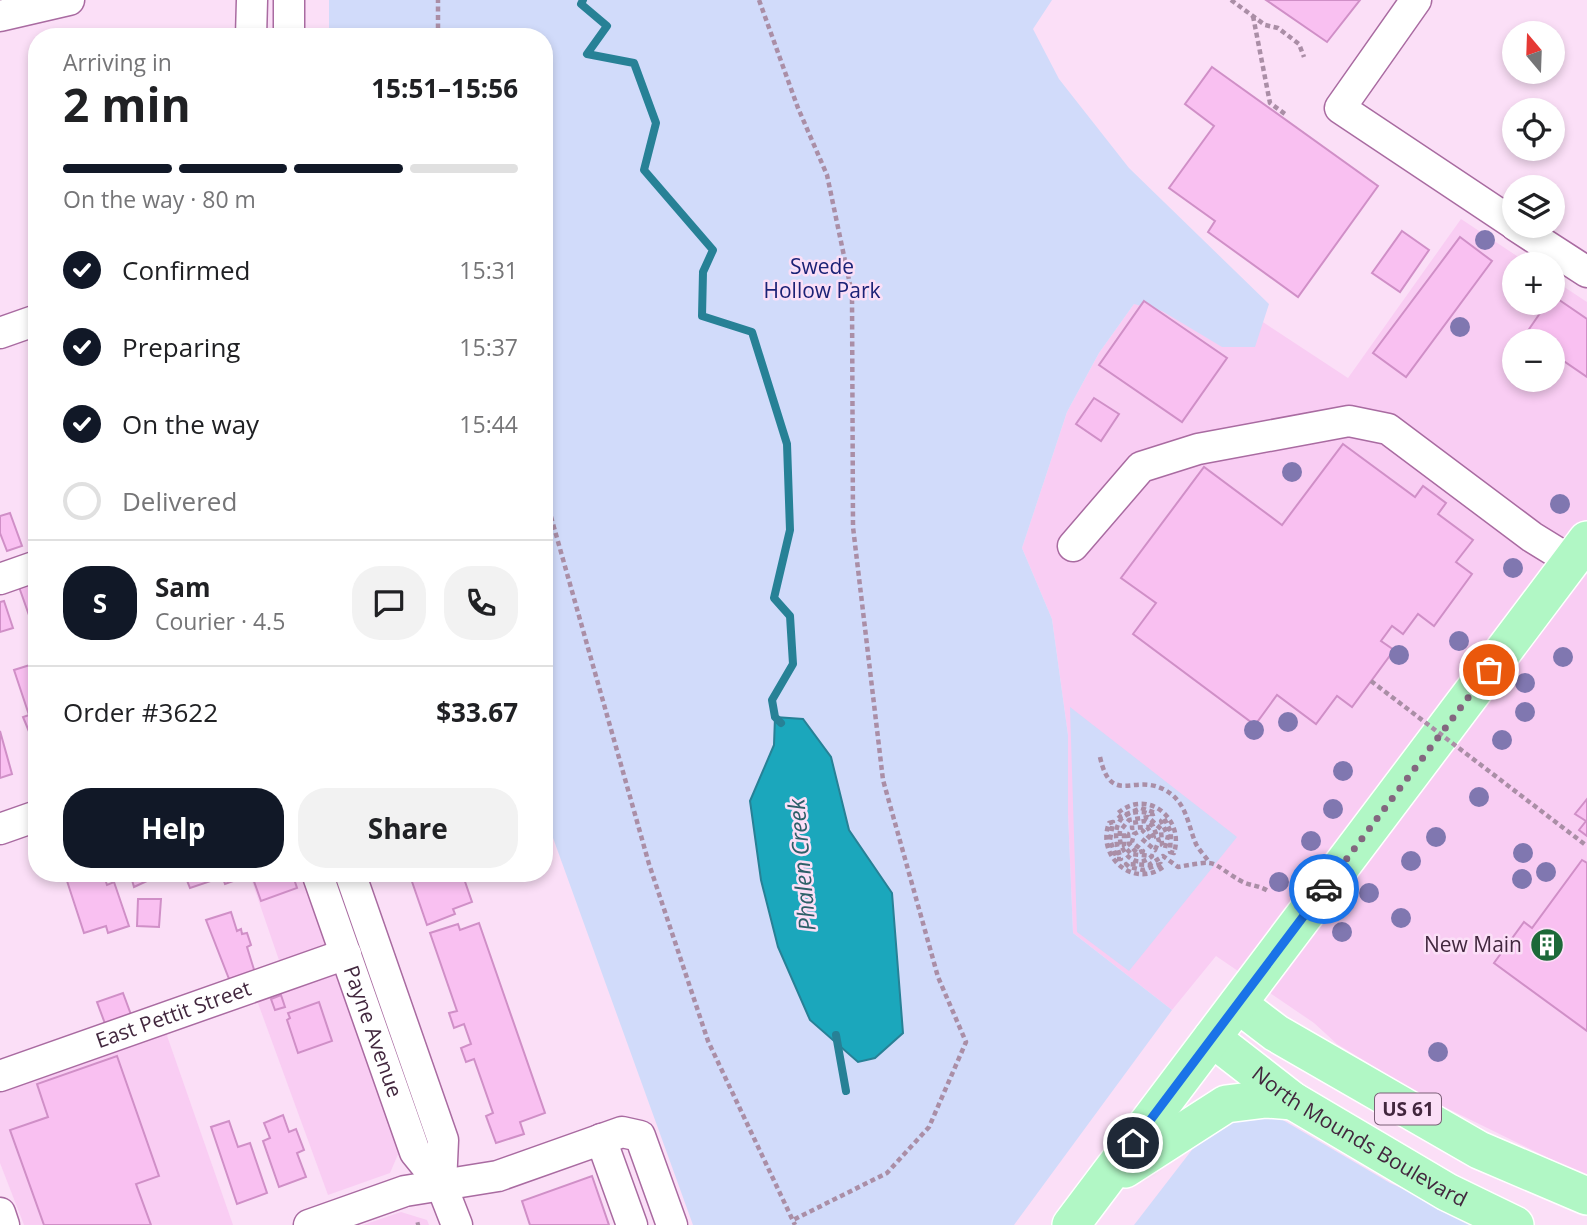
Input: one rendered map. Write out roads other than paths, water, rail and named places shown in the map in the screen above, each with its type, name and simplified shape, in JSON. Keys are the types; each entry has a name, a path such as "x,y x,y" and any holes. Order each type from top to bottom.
{"main road":[{"path":"1071,1225 1579,550"},
{"name":"North Mounds Boulevard","path":"1238,1004 1276,1033 1479,1150 1587,1196"},
{"name":"North Mounds Boulevard","path":"1212,1038 1293,1101 1447,1192 1516,1225"},
{"path":"1101,1184 1226,1104 1266,1099 1293,1101"}],"street":[{"path":"0,16 69,0"},
{"path":"251,28 252,0"},
{"path":"289,0 289,28"},
{"path":"1416,0 1340,108 1502,216"},
{"path":"1535,238 1587,272"},
{"path":"0,333 28,323"},
{"path":"1073,547 1141,467 1198,449 1349,421 1388,429 1532,537 1579,550"},
{"path":"0,579 28,569"},
{"path":"0,829 28,819"},
{"name":"Payne Avenue","path":"320,882 415,1152 442,1184 457,1225"},
{"name":"Payne Avenue","path":"353,882 443,1140 442,1184"},
{"name":"East Pettit Street","path":"0,1076 346,954"},
{"path":"309,1225 405,1191 498,1176 622,1132 640,1136 672,1225"},
{"path":"601,1139 632,1225"},
{"path":"0,1213 4,1225"}],"water":[{"path":"775,717 803,719 831,757 849,830 892,893 903,1033 875,1058 858,1062 810,1020 778,947 761,880 750,801 774,745"}],"waterway":[{"name":"Phalen Creek","path":"583,0 581,4 607,26 587,54 634,63 656,123 644,170 713,250 703,272 702,316 752,332 787,444 790,530 774,598 790,616 793,664 772,700 775,717 781,723"},
{"name":"Phalen Creek","path":"836,1035 846,1091"}],"place":[{"name":"New Main","path":"1547,945"}],"park label":[{"name":"Swede Hollow Park","path":"822,279"}]}
